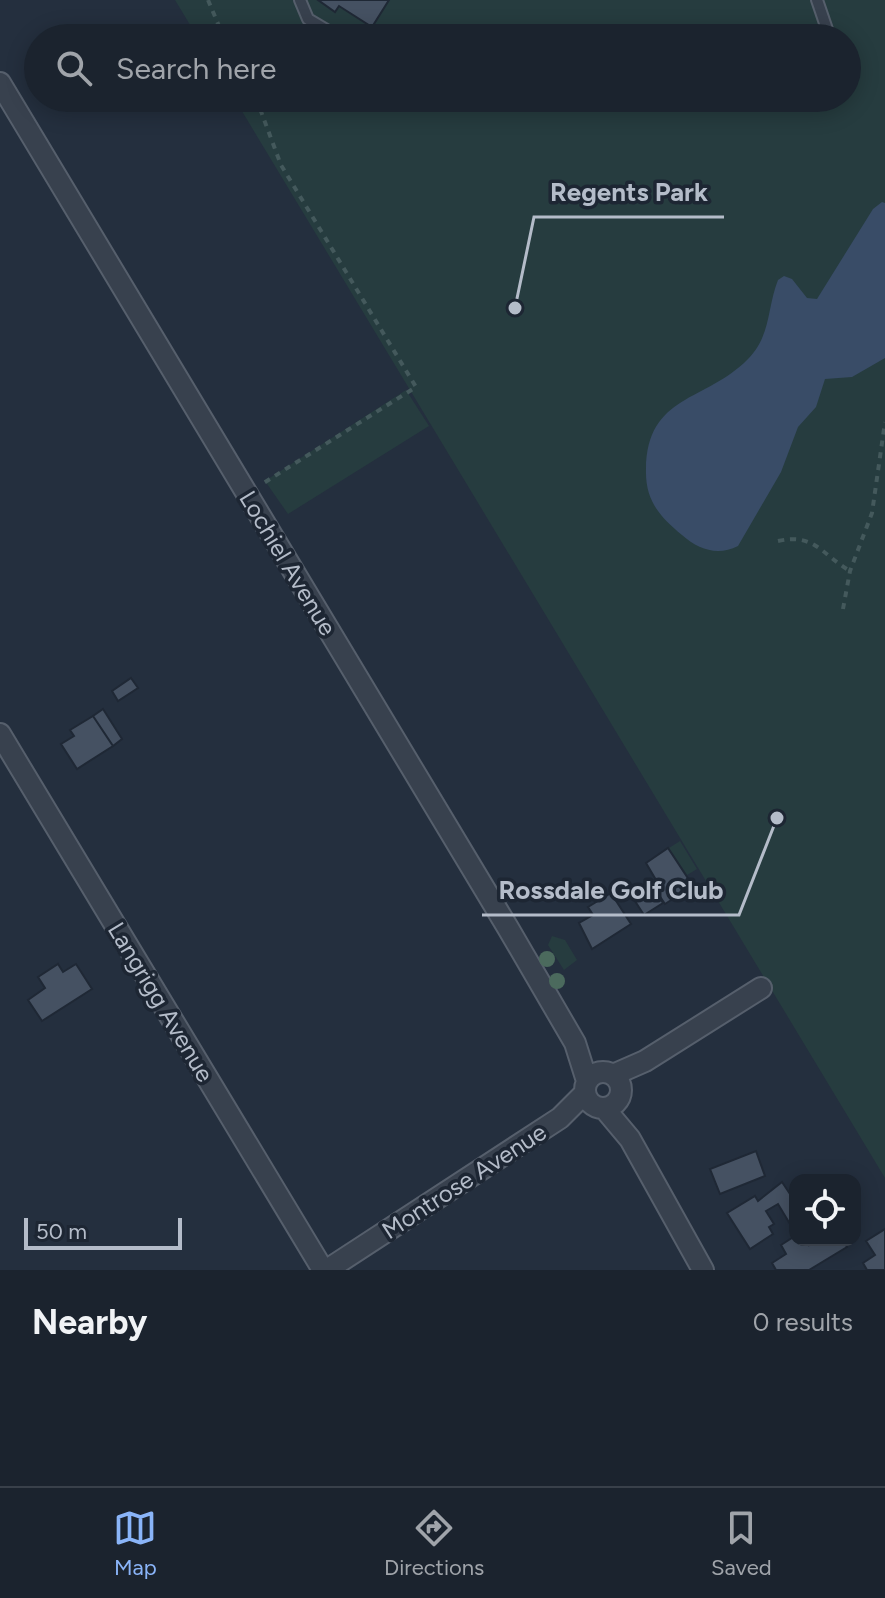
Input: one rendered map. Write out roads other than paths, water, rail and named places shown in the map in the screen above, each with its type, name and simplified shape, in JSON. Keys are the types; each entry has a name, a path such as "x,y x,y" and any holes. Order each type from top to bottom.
{"street":[{"name":"Lochiel Avenue","path":"0,83 575,1043 703,1270"},
{"name":"Langrigg Avenue","path":"0,734 325,1270"},
{"name":"Montrose Avenue","path":"325,1270 761,988"}],"lane":[{"path":"300,0 308,19 316,24"},
{"path":"817,0 825,24"}],"water":[{"path":"885,203 885,358 852,377 825,379 816,407 798,427 781,472 738,546 716,551 695,544 660,514 648,490 646,469 649,445 656,426 682,402 732,373 748,359 765,331 778,280 784,276 792,279 807,298 817,299 873,209"}],"place":[{"name":"Regents Park","path":"515,308"},
{"name":"Rossdale Golf Club","path":"777,818"}]}
